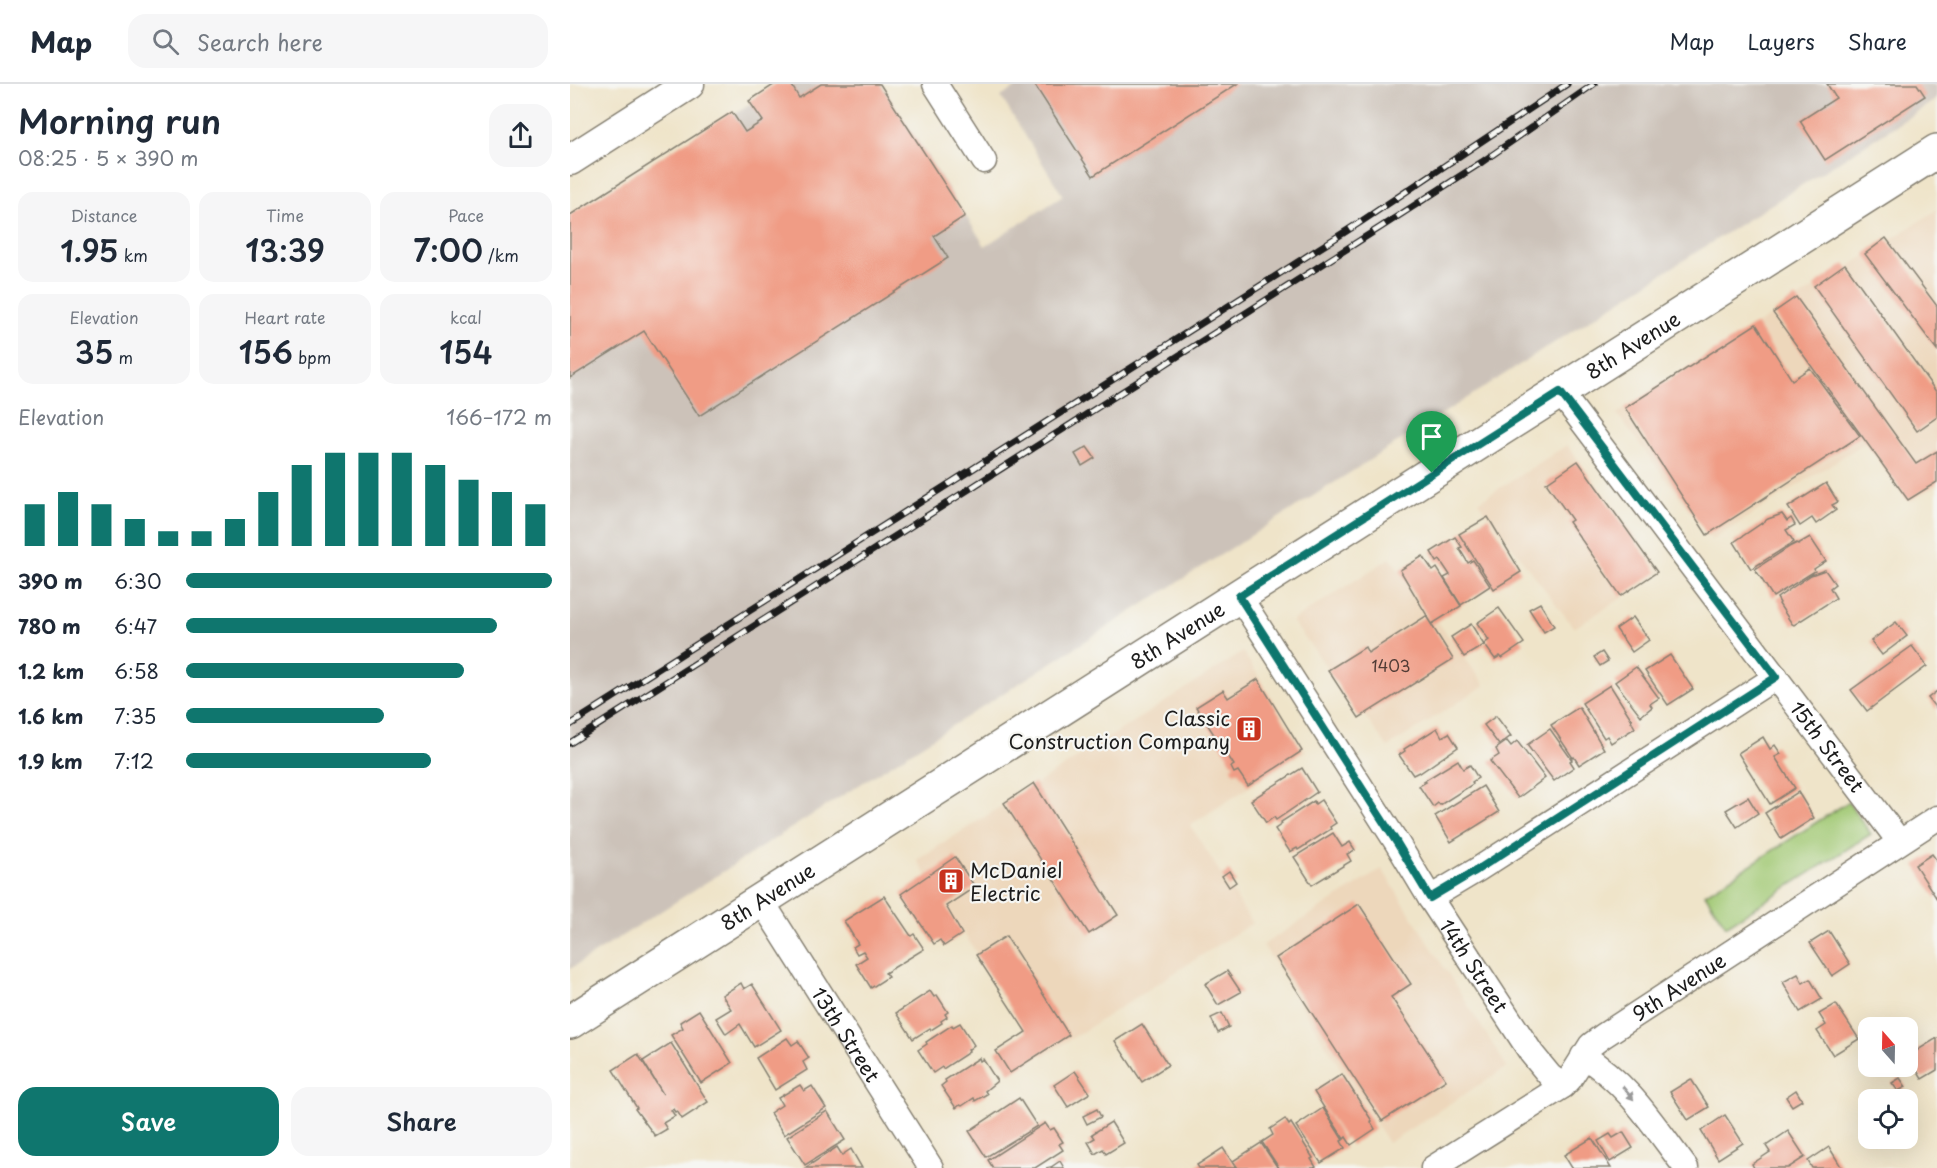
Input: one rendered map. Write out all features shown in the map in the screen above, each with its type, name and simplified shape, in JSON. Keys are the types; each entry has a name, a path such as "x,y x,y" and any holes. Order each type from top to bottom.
{"main road":[{"name":"8th Avenue","path":"570,1022 1937,151"}],"street":[{"path":"570,160 689,84"},
{"path":"935,84 984,161"},
{"name":"15th Street","path":"1560,392 1899,841"},
{"name":"14th Street","path":"1239,596 1430,898 1534,1056 1550,1076 1563,1086"},
{"path":"1430,898 1487,864 1776,677"},
{"name":"9th Avenue","path":"1433,1168 1563,1086 1591,1045 1603,1036 1937,818"},
{"name":"13th Street","path":"761,900 931,1168"},
{"path":"1583,1056 1608,1072 1626,1090 1686,1168"}],"shaded area":[{"path":"782,84 881,84 985,246 1063,196 1001,97 1022,84 1937,84 1937,99 570,969 570,219"},
{"path":"1937,210 1937,485 1911,501 1866,442 1712,540 1617,414"},
{"path":"1567,445 1663,572 1574,628 1478,502"},
{"path":"1390,558 1485,685 1388,747 1292,621"},
{"path":"1243,652 1306,751 1190,825 1252,923 1043,1057 917,860"},
{"path":"1382,869 1507,1067 1388,1143 1263,945"}],"green space":[{"path":"1848,802 1871,834 1726,926 1705,894"}],"building":[{"path":"775,84 791,84 799,98 821,84 880,84 965,216 934,236 948,258 699,416 644,331 570,378 570,215 732,112 745,132 763,121 749,101"},
{"path":"1034,84 1237,84 1093,176"},
{"path":"1827,84 1917,84 1925,96 1825,160 1800,121 1836,98"},
{"path":"1886,238 1937,306 1937,350 1865,254"},
{"path":"1845,264 1937,393 1937,417 1917,431 1814,286"},
{"path":"1796,297 1916,464 1937,451 1937,482 1908,500 1773,313"},
{"path":"1756,324 1792,380 1810,368 1860,436 1707,535 1625,408"},
{"path":"1087,447 1095,458 1082,466 1075,454"},
{"path":"1578,461 1657,572 1621,596 1569,522 1572,520 1546,483"},
{"path":"1826,483 1838,502 1832,505 1836,510 1816,524 1812,518 1800,526 1788,507"},
{"path":"1782,514 1787,521 1791,518 1795,525 1786,530 1794,542 1751,569 1734,542 1768,519"},
{"path":"1488,517 1521,572 1494,589 1459,534"},
{"path":"1455,537 1468,563 1473,560 1490,586 1461,605 1444,578 1450,575 1440,560 1437,562 1431,552"},
{"path":"1810,537 1826,561 1814,569 1815,571 1773,597 1755,569 1789,547"},
{"path":"1423,556 1433,571 1437,568 1461,606 1432,624 1400,570"},
{"path":"1825,570 1835,584 1830,588 1836,598 1794,625 1792,624 1777,598 1811,575"},
{"path":"1540,603 1554,626 1544,632 1529,609"},
{"path":"1499,608 1524,643 1502,658 1500,656 1495,659 1484,644 1489,640 1477,623"},
{"path":"1426,616 1453,659 1359,718 1328,670 1365,647 1368,653"},
{"path":"1633,617 1649,640 1632,652 1616,629"},
{"path":"1896,622 1907,636 1882,655 1871,641"},
{"path":"1471,624 1484,645 1464,657 1451,637"},
{"path":"1912,646 1927,666 1867,711 1851,690"},
{"path":"1602,652 1608,661 1600,666 1594,657"},
{"path":"1670,655 1693,689 1668,705 1645,671"},
{"path":"1636,667 1659,698 1650,704 1652,707 1641,716 1615,682"},
{"name":"Classic Construction Company","path":"1258,679 1302,751 1248,786 1238,771 1234,773 1231,767 1234,765 1196,707 1223,690 1228,698"},
{"path":"1610,685 1635,728 1611,743 1607,736 1604,738 1582,703"},
{"path":"1937,691 1937,710 1928,698"},
{"path":"1579,707 1604,749 1579,765 1551,725"},
{"path":"1496,716 1511,736 1499,745 1484,725"},
{"path":"1437,728 1442,737 1449,733 1458,747 1420,773 1413,775 1399,755 1405,751 1404,749"},
{"path":"1550,729 1572,760 1570,761 1574,767 1554,781 1527,745"},
{"path":"1763,737 1770,749 1775,745 1781,754 1775,757 1795,788 1770,804 1738,753"},
{"path":"1507,741 1511,746 1517,741 1545,778 1518,798 1490,761 1499,755 1496,749"},
{"path":"1458,760 1463,769 1470,765 1478,778 1472,782 1473,784 1433,807 1419,786"},
{"path":"1302,768 1317,792 1276,820 1274,817 1266,823 1251,800"},
{"path":"1034,783 1118,915 1089,934 1004,803"},
{"path":"1483,786 1499,812 1451,842 1435,816"},
{"path":"1798,792 1814,818 1781,839 1765,813"},
{"path":"1748,797 1758,813 1737,827 1726,810"},
{"path":"1321,800 1336,823 1330,827 1331,829 1298,850 1297,848 1290,852 1275,829 1282,824 1281,822 1314,801 1315,804"},
{"path":"1333,833 1342,847 1350,842 1355,850 1347,854 1351,861 1312,885 1294,857"},
{"path":"1932,854 1937,861 1937,899 1915,865"},
{"path":"955,857 975,887 946,906 962,934 944,946 940,940 934,944 901,894"},
{"path":"1229,871 1236,882 1229,887 1222,876"},
{"path":"884,896 911,936 914,934 924,949 885,973 888,977 871,988 856,964 867,957 863,951 857,954 853,947 858,944 844,921"},
{"path":"1359,904 1411,984 1391,997 1446,1080 1382,1121 1276,958"},
{"path":"1829,931 1850,964 1832,976 1810,943"},
{"path":"1006,936 1069,1035 1010,1073 996,1051 1026,1032 976,955"},
{"path":"1227,971 1241,992 1218,1005 1205,984"},
{"path":"1798,974 1803,983 1810,979 1822,999 1800,1012 1783,982"},
{"path":"741,983 744,989 752,984 781,1030 754,1047 740,1024 726,1034 716,1018 731,1009 722,995"},
{"path":"930,991 934,997 937,995 948,1012 945,1014 947,1017 941,1021 942,1023 913,1039 896,1013"},
{"path":"1836,1004 1858,1040 1833,1055 1817,1031 1826,1025 1819,1014"},
{"path":"699,1010 732,1063 701,1083 671,1035 683,1028 680,1022"},
{"path":"1222,1013 1229,1027 1218,1033 1211,1018"},
{"path":"960,1023 974,1045 968,1050 969,1052 933,1073 918,1050 952,1025 953,1027"},
{"path":"1142,1024 1168,1065 1142,1082 1115,1041"},
{"path":"787,1038 792,1045 798,1041 809,1058 803,1062 807,1070 775,1090 756,1058"},
{"path":"1937,1038 1937,1070 1922,1079 1918,1072 1918,1050"},
{"path":"671,1043 708,1102 682,1119 677,1111 671,1110 675,1116 663,1123 667,1129 655,1136 635,1109 637,1108 613,1070 638,1054 663,1094 643,1061"},
{"path":"979,1058 980,1061 983,1059 997,1081 985,1091 987,1094 956,1108 941,1086 946,1082 945,1080"},
{"path":"1075,1071 1090,1093 1068,1107 1054,1085"},
{"path":"1342,1074 1375,1129 1351,1145 1346,1137 1344,1139 1314,1092"},
{"path":"1900,1078 1906,1087 1896,1089 1892,1083"},
{"path":"1691,1079 1709,1107 1688,1120 1670,1092"},
{"path":"800,1085 804,1091 812,1086 826,1108 784,1135 770,1113 782,1105 778,1098"},
{"path":"1796,1090 1802,1100 1792,1106 1786,1097"},
{"path":"1019,1098 1037,1126 986,1157 969,1131"},
{"path":"1323,1108 1343,1140 1341,1141 1345,1148 1321,1163 1296,1126"},
{"path":"1097,1109 1101,1117 1087,1124 1083,1116"},
{"path":"827,1111 845,1140 805,1165 787,1137"},
{"path":"1725,1115 1743,1143 1718,1159 1701,1131"},
{"path":"1285,1119 1289,1125 1291,1123 1313,1158 1311,1159 1316,1167 1279,1168 1262,1142 1273,1135 1270,1129"},
{"path":"1111,1122 1124,1143 1106,1154 1103,1149 1095,1154 1088,1142 1095,1138 1092,1134"},
{"path":"1045,1123 1050,1130 1054,1128 1063,1142 1059,1144 1063,1150 1035,1168 993,1168 988,1160"},
{"path":"1788,1131 1805,1157 1788,1168 1754,1168 1752,1164 1770,1152 1766,1146"},
{"path":"1623,1132 1633,1148 1610,1162 1598,1141 1610,1134 1613,1138"},
{"path":"1592,1138 1611,1168 1572,1168 1564,1155"},
{"path":"1261,1143 1278,1168 1238,1168 1233,1161"},
{"path":"837,1147 842,1155 851,1149 862,1168 805,1168"},
{"path":"1829,1147 1842,1168 1812,1168 1808,1161"},
{"path":"1223,1148 1236,1168 1199,1168 1197,1165"},
{"path":"1060,1161 1064,1168 1046,1168 1051,1167"}],"railway":[{"path":"570,725 1359,223 1567,84"},
{"path":"570,743 1381,227 1482,162 1594,84"}],"place":[{"name":"Classic Construction Company","path":"1249,729"},
{"name":"McDaniel Electric","path":"951,881"}],"route":[{"path":"1560,392 1776,677 1430,898 1239,596 1432,473 1560,392"}]}
